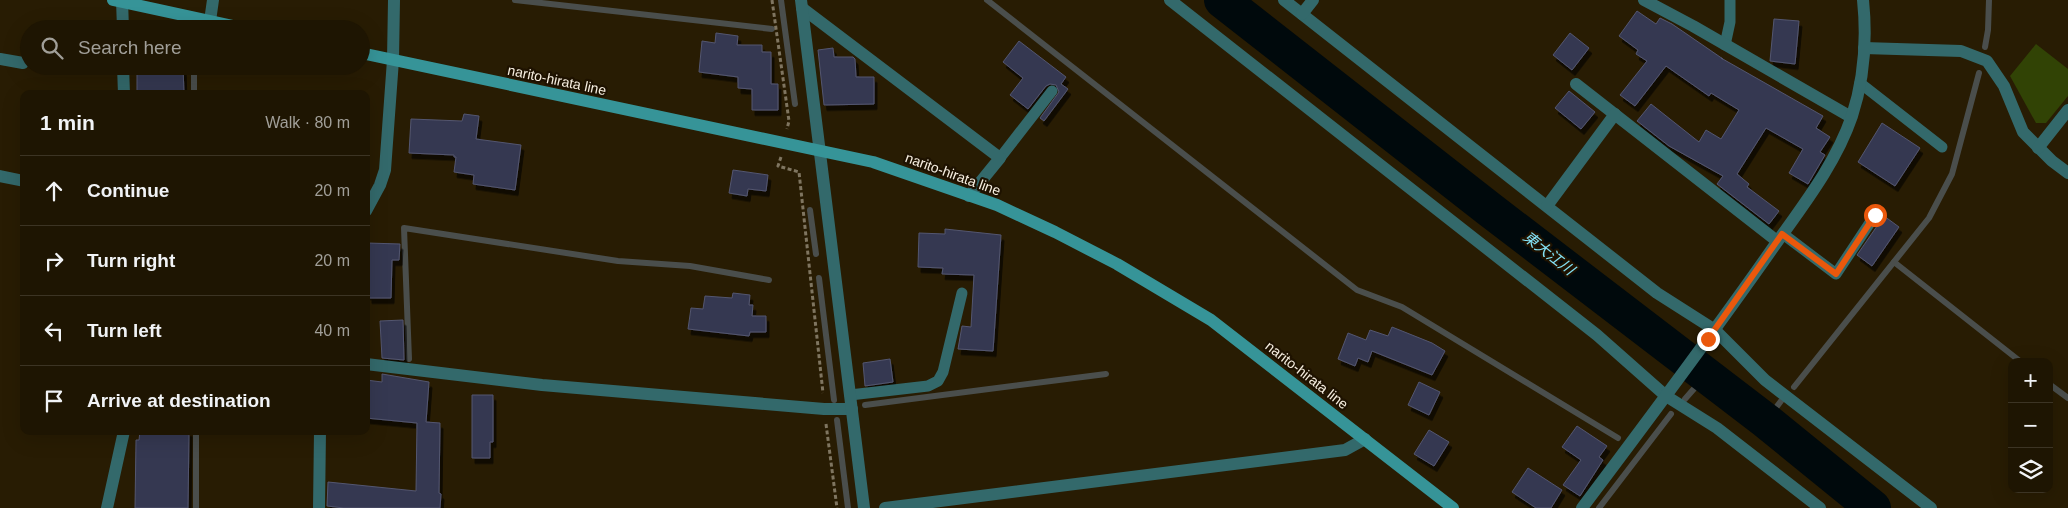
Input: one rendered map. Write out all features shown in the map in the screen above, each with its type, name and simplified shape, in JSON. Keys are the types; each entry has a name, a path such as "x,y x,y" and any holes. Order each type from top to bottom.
{"main road":[{"path":"119,1 205,20"},
{"name":"narito-hirata line","path":"370,55 873,162 997,205 1117,264 1211,320 1453,508"}],"street":[{"path":"210,20 213,0"},
{"path":"370,204 380,185 385,170 394,0"},
{"path":"1170,0 1597,335 1666,396 1717,428 1820,508"},
{"path":"1284,0 1711,334 1765,380 1931,508"},
{"path":"1302,14 1313,0"},
{"path":"1644,0 1851,118"},
{"path":"1582,508 1711,334 1825,172 1851,118 1860,83 1864,48 1863,0"},
{"path":"119,1 121,20"},
{"path":"802,4 864,508"},
{"path":"802,4 1000,158 970,196"},
{"path":"1864,48 1961,51 1987,61 2004,86 2023,132 2038,148 2068,173"},
{"path":"0,59 20,62"},
{"path":"123,75 124,90"},
{"path":"1576,84 1780,237"},
{"path":"2038,148 2068,110"},
{"path":"1547,206 1615,114"},
{"path":"0,176 20,180"},
{"path":"370,364 542,385 824,409 852,409"},
{"path":"106,508 123,435"},
{"path":"319,508 320,435"},
{"path":"885,508 1346,450 1365,439"}],"lane":[{"path":"1725,45 1730,22 1730,0"},
{"path":"1860,83 1942,147"},
{"path":"1000,158 1052,91"},
{"path":"1780,237 1836,274 1875,215"},
{"path":"850,395 928,386 938,381 943,372 962,293"}],"path":[{"path":"772,0 789,121 778,166 799,172 836,508"}],"green space":[{"path":"2036,44 2068,69 2068,96 2046,123 2036,123 2010,76"}],"building":[{"path":"1637,11 1656,24 1660,18 1672,24 1723,59 1721,58 1823,116 1816,128 1830,137 1820,152 1825,155 1808,184 1789,173 1803,149 1766,128 1737,174 1749,184 1747,187 1779,211 1769,224 1717,184 1723,176 1669,146 1637,121 1651,104 1699,142 1706,130 1721,139 1739,110 1711,93 1709,96 1666,66 1635,106 1620,95 1647,61 1636,54 1638,50 1619,36"},
{"path":"1774,19 1799,21 1795,64 1770,61"},
{"path":"716,33 738,36 737,45 762,45 762,52 771,52 771,84 778,84 778,110 752,110 752,89 738,88 738,77 699,72 702,41 715,43"},
{"path":"1570,33 1589,48 1572,70 1553,55"},
{"path":"1019,41 1066,77 1061,84 1068,89 1044,121 1040,118 1059,92 1056,85 1050,84 1046,86 1028,109 1010,95 1023,78 1003,62"},
{"path":"833,48 834,57 853,57 855,59 856,77 874,77 874,104 824,105 818,50"},
{"path":"137,75 183,75 184,90 137,90"},
{"path":"1569,91 1595,112 1581,129 1555,108"},
{"path":"464,114 479,116 476,139 521,145 515,190 473,184 474,175 454,172 456,157 454,155 409,153 411,119 462,121"},
{"path":"1882,123 1920,148 1895,186 1858,162"},
{"path":"733,170 768,175 766,191 748,189 747,196 729,193"},
{"path":"1884,216 1899,227 1872,266 1857,255"},
{"path":"945,229 1001,235 993,351 958,349 962,326 971,327 974,275 942,274 943,268 918,267 919,233 945,234"},
{"path":"370,243 400,244 399,260 392,260 391,298 370,298"},
{"path":"733,293 750,295 749,305 753,305 752,316 766,316 766,332 750,332 749,336 688,329 691,308 703,309 705,296 732,298"},
{"path":"403,320 404,360 382,358 380,321"},
{"path":"1392,327 1432,343 1445,351 1432,375 1372,351 1368,362 1358,358 1355,366 1338,359 1348,333 1366,340 1370,330 1388,336"},
{"path":"890,359 893,382 865,386 863,363"},
{"path":"382,374 429,382 426,422 440,423 440,508 344,508 327,506 328,482 416,491 417,423 370,418 370,380 382,382"},
{"path":"1419,382 1440,392 1429,415 1408,405"},
{"path":"472,395 493,395 493,442 490,442 490,458 472,458"},
{"path":"1577,426 1607,446 1599,457 1603,460 1580,496 1563,485 1581,460 1562,447"},
{"path":"1429,430 1449,442 1434,466 1414,454"},
{"path":"140,435 189,435 188,508 135,508 136,440 139,440"},
{"path":"1528,468 1562,490 1551,508 1536,508 1512,492"}],"waterway":[{"path":"515,0 772,29"},
{"path":"781,0 795,104"},
{"path":"987,0 1357,290 1402,307 1618,438"},
{"name":"東大江川","path":"1222,0 1489,209 1766,421 1873,508"},
{"path":"1985,47 1988,30 1989,0"},
{"path":"1794,387 1929,218 1952,174 1979,73"},
{"path":"194,75 194,90"},
{"path":"810,210 816,254"},
{"path":"409,359 404,228 618,261 690,266 769,280"},
{"path":"1894,262 2016,358"},
{"path":"819,278 834,400"},
{"path":"865,405 1106,374"},
{"path":"1685,399 1706,375"},
{"path":"2053,387 2068,398"},
{"path":"1766,421 1781,401"},
{"path":"1599,508 1671,414"},
{"path":"837,420 848,508"},
{"path":"196,435 196,508"}],"route":[{"path":"1708,339 1782,234 1836,274 1875,215"}]}
